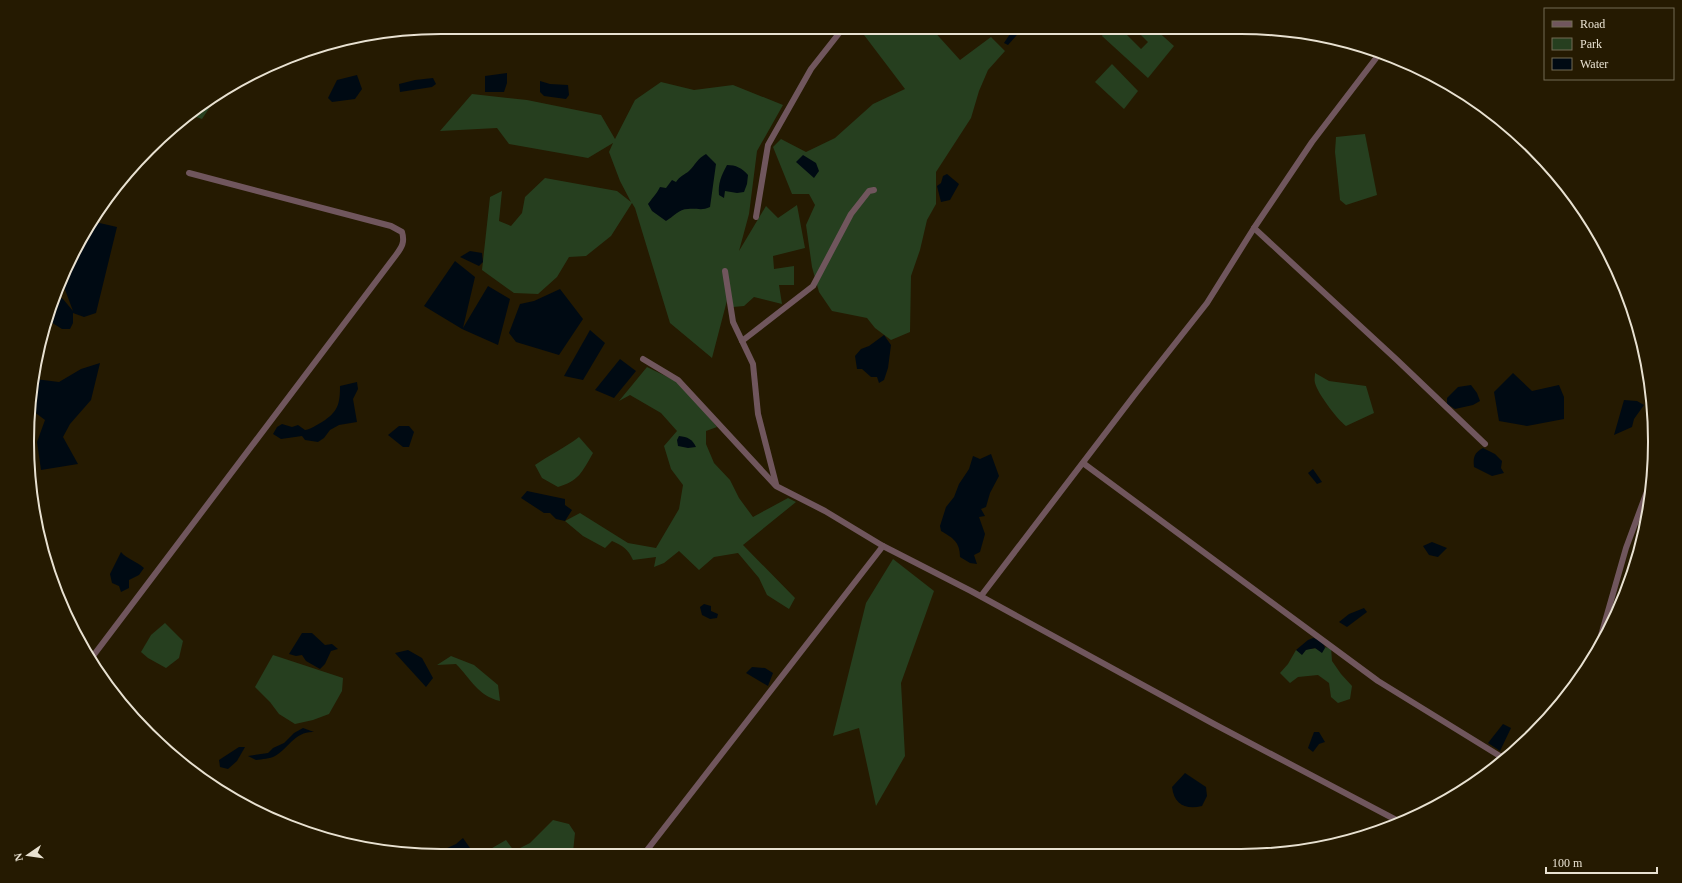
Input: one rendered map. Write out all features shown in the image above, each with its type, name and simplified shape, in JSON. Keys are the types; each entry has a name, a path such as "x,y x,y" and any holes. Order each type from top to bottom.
{"street":[{"path":"756,217 768,145 811,69 838,34"},
{"path":"981,596 1207,303 1254,228 1312,142 1376,58"},
{"path":"95,654 396,255 404,240 402,232 391,226 189,173"},
{"path":"742,341 813,286 851,214 869,191 874,190"},
{"path":"1254,228 1397,360 1485,444"},
{"path":"725,271 733,322 753,364 758,414 776,486"},
{"path":"643,359 678,380 776,486 825,511 883,546 981,596 1214,724 1394,819"},
{"path":"1083,463 1378,681 1499,756"},
{"path":"1604,626 1626,548 1644,499"},
{"path":"648,849 883,546"}],"green space":[{"path":"863,34 936,34 960,60 991,37 1005,51 988,70 979,91 971,118 936,172 936,204 927,220 920,250 911,276 910,332 891,340 875,328 867,318 832,311 819,292 812,267 806,225 815,205 809,194 792,194 773,147 781,139 806,152 835,138 873,104 905,89"},
{"path":"1103,34 1126,34 1141,49 1148,42 1140,34 1161,34 1174,46 1148,78 1102,36"},
{"path":"1112,64 1138,91 1124,109 1095,82"},
{"path":"661,82 694,90 733,85 783,105 757,151 749,214 739,251 766,206 778,218 797,205 805,248 773,256 774,269 794,266 794,285 779,285 782,304 754,297 744,306 733,307 730,289 712,358 670,323 635,208 632,203 611,236 586,256 569,257 557,277 538,294 514,293 482,270 490,197 502,191 499,221 511,226 522,213 525,197 545,178 617,191 631,202 620,181 609,152 613,143 588,158 509,144 497,128 440,131 472,94 527,100 601,115 615,139 635,100"},
{"path":"211,106 202,119 195,117"},
{"path":"1365,134 1377,195 1346,205 1340,200 1335,152 1336,137"},
{"path":"647,367 682,384 717,427 706,431 706,444 714,463 730,480 739,498 753,517 788,498 796,502 743,545 795,598 789,609 767,595 759,578 738,553 714,557 699,570 679,551 664,563 654,567 656,557 633,560 625,548 612,541 605,548 583,536 565,521 580,513 628,543 656,548 679,509 683,485 671,469 664,446 677,431 661,413 630,395 619,401"},
{"path":"1315,373 1329,381 1366,386 1374,413 1346,426 1324,400 1315,382"},
{"path":"579,437 593,453 579,475 571,482 558,487 542,478 535,465"},
{"path":"893,559 934,591 901,683 905,756 876,806 859,728 833,736 866,603"},
{"path":"165,623 183,641 179,658 166,668 148,658 141,652 151,635"},
{"path":"1331,647 1332,661 1352,686 1350,699 1338,703 1331,697 1329,683 1318,675 1298,677 1290,683 1280,673 1288,664 1296,650"},
{"path":"273,655 343,678 342,691 329,714 313,720 295,724 279,714 270,702 255,687"},
{"path":"451,656 474,665 498,685 500,701 492,699 480,691 456,664 437,665"},
{"path":"553,820 569,824 575,833 573,849 518,849 530,843"},
{"path":"506,840 513,849 490,849"}],"water":[{"path":"1010,34 1018,34 1008,45 1004,43"},
{"path":"507,73 507,83 504,92 485,92 485,76"},
{"path":"357,75 362,89 355,99 332,102 328,98 337,80"},
{"path":"433,78 436,84 432,87 400,92 399,84"},
{"path":"540,81 550,84 568,85 569,95 566,99 544,96 540,92"},
{"path":"706,154 716,164 710,207 702,209 685,209 666,221 652,211 648,204 660,187 666,188 672,180 676,182"},
{"path":"803,155 816,163 819,171 814,178 796,162"},
{"path":"727,165 739,167 748,175 744,192 737,193 725,191 724,198 719,195 719,187"},
{"path":"947,174 959,184 950,200 941,202 937,186 941,183 943,176"},
{"path":"98,223 117,227 96,313 84,317 73,313 73,323 70,329 62,329 52,323 61,298 73,311 64,288 76,261"},
{"path":"470,251 482,253 483,262 479,266 460,257"},
{"path":"455,261 475,277 463,328 488,286 510,299 498,345 462,329 424,306"},
{"path":"560,289 583,319 559,355 516,342 509,333 520,304 534,301"},
{"path":"590,330 605,343 583,380 564,376"},
{"path":"884,335 891,345 888,368 884,380 879,383 877,377 871,377 862,369 857,369 855,356 861,349 869,346"},
{"path":"620,359 636,371 614,398 595,390"},
{"path":"100,363 91,400 70,424 63,437 78,464 41,470 37,442 45,420 35,413 39,379 59,382 81,369"},
{"path":"1513,373 1532,391 1559,385 1564,397 1564,419 1527,426 1499,421 1494,392"},
{"path":"357,382 358,389 353,399 357,422 339,425 330,430 324,438 318,442 305,440 302,436 281,439 273,434 277,427 282,424 292,427 298,425 305,430 322,422 332,415 339,403 340,386"},
{"path":"1471,385 1477,393 1480,401 1473,405 1455,409 1447,404 1447,398 1458,387"},
{"path":"1624,400 1637,401 1644,405 1634,419 1632,427 1614,435"},
{"path":"399,426 409,426 414,432 409,447 403,447 388,435"},
{"path":"679,436 689,439 696,447 688,448 678,446 677,440"},
{"path":"1483,448 1495,454 1502,461 1501,468 1504,473 1492,476 1474,467 1475,456"},
{"path":"991,454 999,476 990,493 986,507 981,509 985,516 979,517 985,534 980,552 974,555 977,564 970,563 960,557 957,544 952,538 941,531 940,526 946,507 954,497 959,484 969,469 973,456 980,459"},
{"path":"1313,469 1322,482 1317,484 1308,473"},
{"path":"527,491 565,499 565,505 572,510 565,521 556,519 550,513 544,513 521,498"},
{"path":"1432,542 1447,548 1438,557 1429,555 1423,546"},
{"path":"121,552 144,568 139,575 129,580 129,588 121,592 119,586 112,583 110,574"},
{"path":"704,604 711,606 711,611 718,614 717,618 710,619 702,615 700,607"},
{"path":"1364,608 1367,612 1347,627 1339,622 1349,614"},
{"path":"302,633 312,633 325,645 332,644 338,649 331,651 325,664 320,669 306,661 302,655 296,656 289,654"},
{"path":"1313,638 1322,640 1325,648 1322,653 1315,648 1306,650 1302,655 1296,650 1308,640"},
{"path":"408,650 422,658 433,678 426,687 395,653"},
{"path":"752,667 765,668 773,673 768,686 746,673"},
{"path":"1503,724 1511,728 1500,751 1488,743"},
{"path":"303,728 314,732 307,732 297,737 275,756 256,760 248,756 268,753"},
{"path":"1314,732 1319,732 1325,742 1319,744 1313,752 1308,748"},
{"path":"239,747 245,747 237,761 228,769 220,767 219,760"},
{"path":"1185,773 1206,787 1207,796 1202,806 1186,806 1178,802 1175,798 1172,787"},
{"path":"463,838 470,848 445,849 456,844"}]}
